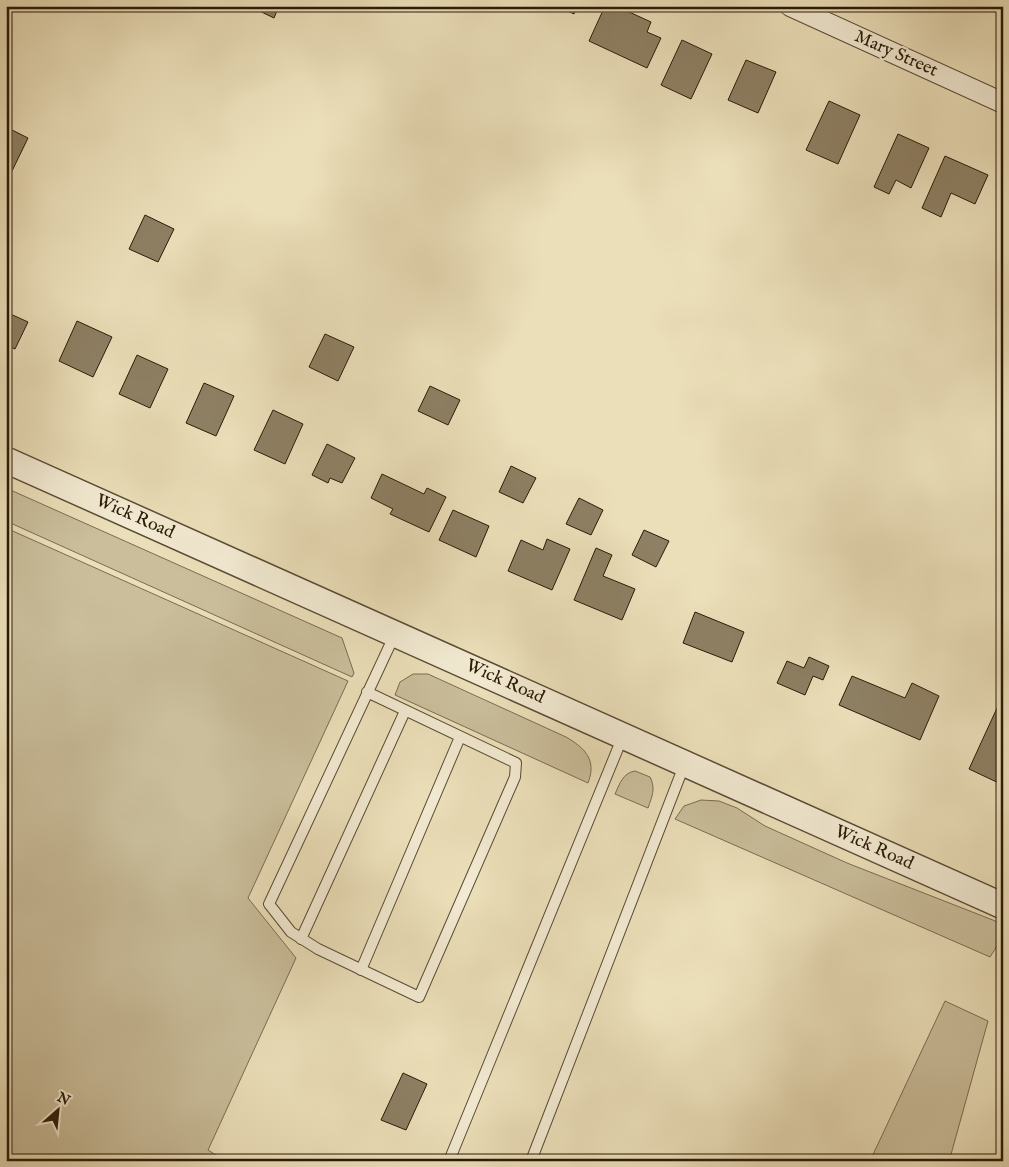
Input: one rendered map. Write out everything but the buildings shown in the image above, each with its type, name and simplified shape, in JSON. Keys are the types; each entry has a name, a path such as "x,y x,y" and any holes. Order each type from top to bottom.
{"street":[{"name":"Mary Street","path":"790,6 1003,103"},
{"name":"Wick Road","path":"6,460 1003,906"}],"lane":[{"path":"368,692 516,763 515,777 419,997 318,950 291,932 268,904 395,633"},
{"path":"301,939 405,710"},
{"path":"449,1161 623,735"},
{"path":"361,970 460,737"},
{"path":"531,1161 686,763"}],"shaded area":[{"path":"6,488 342,638 354,673 352,677 6,521"},
{"path":"6,528 348,681 248,898 296,958 208,1150 225,1161 6,1161"},
{"path":"413,674 428,674 573,741 588,755 591,768 588,783 395,695 400,682"},
{"path":"635,771 650,777 652,781 653,792 648,808 615,794 625,776"},
{"path":"701,800 719,801 737,808 765,826 847,863 1003,924 1003,944 999,943 990,957 675,819 684,806"},
{"path":"945,1001 988,1021 950,1158 955,1161 870,1161"}]}
